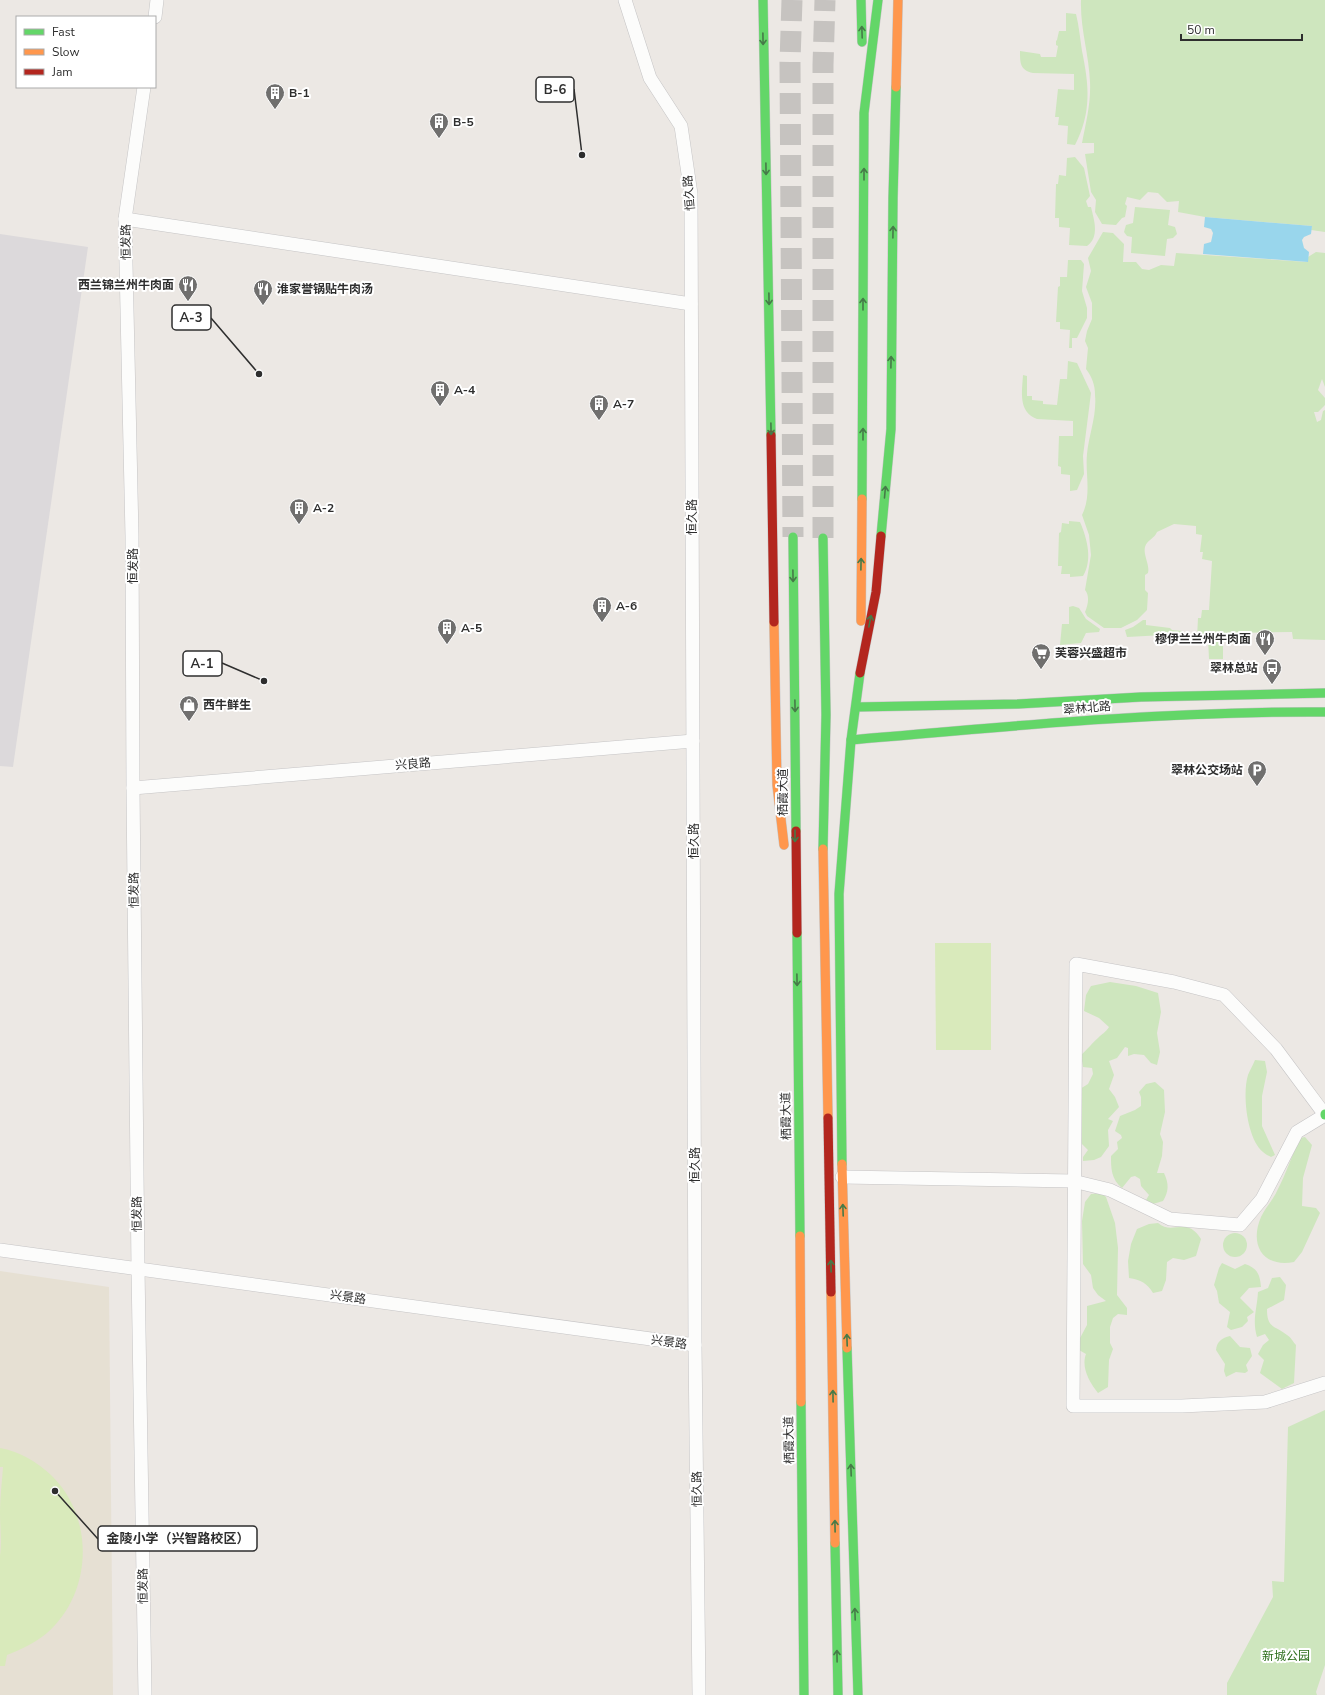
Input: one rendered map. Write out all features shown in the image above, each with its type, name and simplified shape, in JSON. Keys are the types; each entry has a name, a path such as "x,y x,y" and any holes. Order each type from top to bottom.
{"main road":[{"path":"763,0 777,785 785,856"},
{"path":"860,673 864,113 861,0"},
{"path":"864,113 878,0"},
{"path":"858,1695 842,1177 839,894 851,740 860,673 876,592 891,429 893,198 898,0"},
{"name":"栖霞大道","path":"793,537 804,1695"},
{"path":"823,538 826,715 824,849 838,1695"},
{"name":"翠林北路","path":"856,707 1018,704 1141,697 1325,693"},
{"name":"翠林北路","path":"851,740 1147,715 1279,711 1325,712"},
{"path":"787,872 796,959"}],"street":[{"path":"155,16 157,0"},
{"name":"恒久路","path":"625,0 650,78 681,126 691,194 695,1345 700,1695"},
{"name":"恒发路","path":"144,88 125,219 132,536 133,788 144,1695"},
{"path":"125,219 691,304"},
{"name":"兴良路","path":"133,788 693,741"},
{"path":"842,1177 1074,1181 1110,1190 1170,1219 1240,1225 1262,1199 1297,1132 1325,1114 1276,1049 1224,995 1174,982 1076,964 1074,1181 1073,1406 1182,1406 1265,1402 1325,1384"},
{"name":"兴景路","path":"0,1250 695,1345"}],"shaded area":[{"path":"0,234 88,247 13,767 0,766"},
{"path":"0,1271 109,1287 113,1695 0,1695"}],"green space":[{"path":"1081,0 1325,0 1325,232 1311,230 1312,226 1205,217 1178,212 1179,201 1167,202 1158,193 1148,192 1140,200 1127,197 1125,204 1127,206 1125,217 1122,218 1116,225 1102,224 1095,212 1096,200 1091,192 1085,154 1094,153 1094,143 1082,143 1088,112 1090,90"},
{"path":"1066,13 1076,14 1086,75 1088,98 1084,121 1075,145 1067,144 1068,126 1058,125 1059,117 1055,117 1058,89 1074,90 1074,74 1029,72 1023,68 1020,59 1020,51 1040,54 1041,57 1056,57 1058,46 1056,45 1056,41 1059,31 1066,31"},
{"path":"1075,157 1084,168 1090,196 1086,201 1088,207 1091,207 1095,228 1094,238 1087,246 1069,245 1070,228 1059,227 1059,218 1055,218 1056,184 1058,184 1059,175 1066,176 1067,158"},
{"path":"1135,207 1170,210 1168,225 1175,227 1177,234 1173,238 1167,239 1165,256 1131,253 1132,237 1127,236 1124,232 1126,225 1133,223"},
{"path":"1103,232 1113,233 1124,244 1123,262 1136,262 1142,269 1149,270 1161,265 1174,266 1176,253 1307,262 1308,257 1316,252 1325,253 1325,387 1322,379 1318,390 1325,398 1325,405 1318,412 1314,412 1317,422 1321,420 1323,411 1325,410 1325,640 1293,639 1292,632 1233,633 1233,636 1223,636 1223,659 1209,659 1208,638 1197,638 1198,618 1201,618 1202,610 1209,610 1212,561 1202,559 1203,552 1200,552 1202,535 1196,534 1196,526 1174,524 1157,532 1146,545 1145,553 1148,573 1145,575 1145,590 1148,593 1147,610 1137,620 1121,628 1104,628 1087,616 1085,612 1088,604 1088,598 1085,590 1091,555 1089,535 1082,515 1087,500 1087,454 1094,417 1095,391 1094,384 1086,369 1088,348 1085,341 1092,319 1092,303 1086,287 1091,271 1088,258"},
{"path":"1068,260 1081,260 1084,264 1082,291 1087,308 1087,318 1077,338 1072,338 1072,348 1069,348 1070,330 1060,329 1060,322 1056,322 1058,287 1060,286 1060,277 1067,277"},
{"path":"1068,361 1077,363 1091,393 1083,456 1084,474 1077,490 1070,491 1070,475 1061,474 1061,467 1058,466 1059,436 1073,436 1073,421 1037,419 1027,412 1022,401 1023,375 1027,376 1027,396 1032,396 1032,400 1043,401 1043,404 1057,405 1060,379 1067,379"},
{"path":"1069,521 1080,522 1087,542 1088,563 1083,576 1070,577 1070,574 1061,574 1062,566 1058,566 1059,533 1061,532 1062,523 1069,524"},
{"path":"1073,606 1079,608 1086,619 1100,629 1099,632 1086,633 1081,643 1060,645 1062,624 1069,624 1069,607"},
{"path":"1143,620 1146,620 1146,625 1182,631 1182,634 1127,637 1125,630 1133,627"},
{"path":"935,943 991,943 991,1050 936,1050"},
{"path":"1110,982 1136,986 1158,993 1161,1012 1157,1033 1160,1052 1157,1065 1151,1063 1144,1055 1134,1054 1128,1056 1128,1048 1125,1047 1117,1058 1109,1061 1114,1075 1109,1089 1115,1097 1119,1107 1108,1119 1113,1121 1108,1130 1109,1146 1101,1157 1094,1160 1083,1161 1083,1157 1088,1150 1081,1143 1080,1089 1088,1084 1093,1074 1092,1068 1083,1067 1081,1055 1109,1027 1099,1018 1084,1011 1086,995 1091,986"},
{"path":"1255,1060 1265,1061 1267,1072 1262,1096 1262,1126 1275,1155 1271,1157 1264,1153 1258,1146 1253,1137 1247,1116 1246,1083"},
{"path":"1155,1082 1164,1090 1165,1112 1160,1134 1163,1142 1162,1156 1157,1173 1164,1173 1168,1187 1163,1201 1153,1204 1146,1200 1149,1195 1141,1186 1140,1179 1135,1176 1131,1177 1122,1188 1118,1185 1112,1173 1111,1156 1118,1149 1117,1142 1122,1138 1121,1135 1115,1131 1120,1116 1141,1106 1141,1097 1139,1092 1146,1084"},
{"path":"1305,1137 1312,1145 1303,1178 1302,1206 1316,1208 1320,1213 1302,1252 1294,1262 1283,1263 1267,1258 1261,1252 1257,1237 1258,1227 1261,1217 1280,1185 1300,1138"},
{"path":"1102,1193 1106,1197 1115,1223 1118,1248 1117,1295 1127,1308 1127,1315 1118,1314 1113,1318 1110,1327 1110,1343 1113,1349 1109,1360 1108,1387 1098,1393 1085,1369 1084,1364 1086,1354 1079,1350 1079,1340 1087,1325 1087,1306 1106,1301 1098,1295 1093,1288 1091,1275 1083,1264 1082,1221 1085,1202 1091,1194"},
{"path":"1158,1223 1169,1228 1190,1228 1201,1239 1196,1256 1184,1260 1173,1258 1167,1262 1166,1280 1162,1291 1153,1293 1143,1282 1129,1278 1128,1261 1131,1244 1137,1229 1149,1224"},
{"path":"1235,1233 1244,1236 1247,1245 1244,1254 1235,1257 1226,1254 1223,1245 1226,1236"},
{"path":"1222,1263 1235,1269 1245,1264 1252,1267 1259,1275 1261,1282 1261,1287 1249,1288 1240,1298 1254,1312 1247,1317 1248,1321 1242,1327 1231,1330 1227,1327 1230,1312 1219,1303 1217,1291 1214,1285"},
{"path":"1280,1277 1286,1285 1284,1300 1267,1309 1268,1320 1272,1326 1290,1337 1296,1345 1294,1383 1282,1389 1260,1373 1264,1360 1258,1354 1263,1345 1269,1340 1265,1334 1257,1337 1255,1325 1258,1292 1268,1288 1272,1278"},
{"path":"1230,1336 1240,1347 1250,1348 1252,1356 1246,1365 1248,1371 1245,1373 1236,1372 1226,1377 1224,1371 1225,1364 1216,1350 1217,1344 1220,1340"},
{"name":"新城公园","path":"1325,1410 1325,1665 1316,1692 1317,1695 1227,1695 1227,1683 1273,1597 1272,1581 1284,1582 1288,1427"},
{"path":"0,1448 21,1454 40,1466 51,1475 65,1492 75,1512 81,1533 83,1555 80,1577 73,1597 62,1616 42,1637 28,1646 7,1655 5,1666 0,1666 0,1512 3,1467 0,1467"}],"water":[{"path":"1205,217 1312,226 1311,234 1304,237 1302,240 1304,248 1309,252 1308,262 1203,254 1204,244 1211,242 1213,233 1211,229 1204,227"}],"tunnel":[{"path":"792,0 790,62 793,537"},
{"path":"823,538 823,65 825,0"}],"traffic: fast":[{"path":"763,0 771,435"},
{"path":"861,0 862,42"},
{"path":"862,499 864,113 878,0"},
{"path":"881,536 891,429 893,198 896,87"},
{"path":"793,537 796,831"},
{"path":"823,538 826,715 823,849"},
{"path":"842,1164 839,894 851,740 860,673"},
{"path":"856,707 1018,704 1141,697 1325,693"},
{"path":"851,740 1088,720 1265,712 1325,712"},
{"path":"797,933 800,1236"},
{"path":"847,1348 858,1695"},
{"path":"801,1402 804,1695"},
{"path":"835,1543 838,1695"}],"traffic: slow":[{"path":"896,87 898,0"},
{"path":"861,621 862,499"},
{"path":"774,622 777,785 784,845"},
{"path":"823,849 828,1118"},
{"path":"842,1164 847,1348"},
{"path":"800,1236 801,1402"},
{"path":"831,1292 835,1543"}],"traffic: jam":[{"path":"771,435 774,622"},
{"path":"860,673 876,592 881,536"},
{"path":"796,831 797,933"},
{"path":"828,1118 831,1292"}],"place":[{"name":"B-1","path":"275,110"},
{"name":"B-5","path":"439,139"},
{"name":"B-6","path":"582,155"},
{"name":"西兰锦兰州牛肉面","path":"188,302"},
{"name":"淮家誉锅贴牛肉汤","path":"263,306"},
{"name":"A-3","path":"259,374"},
{"name":"A-4","path":"440,407"},
{"name":"A-7","path":"599,421"},
{"name":"A-2","path":"299,525"},
{"name":"A-6","path":"602,623"},
{"name":"A-5","path":"447,645"},
{"name":"穆伊兰兰州牛肉面","path":"1265,656"},
{"name":"芙蓉兴盛超市","path":"1041,670"},
{"name":"A-1","path":"264,681"},
{"name":"翠林总站","path":"1272,685"},
{"name":"西牛鲜生","path":"189,722"},
{"name":"翠林公交场站","path":"1257,787"},
{"name":"金陵小学（兴智路校区）","path":"55,1491"}]}
